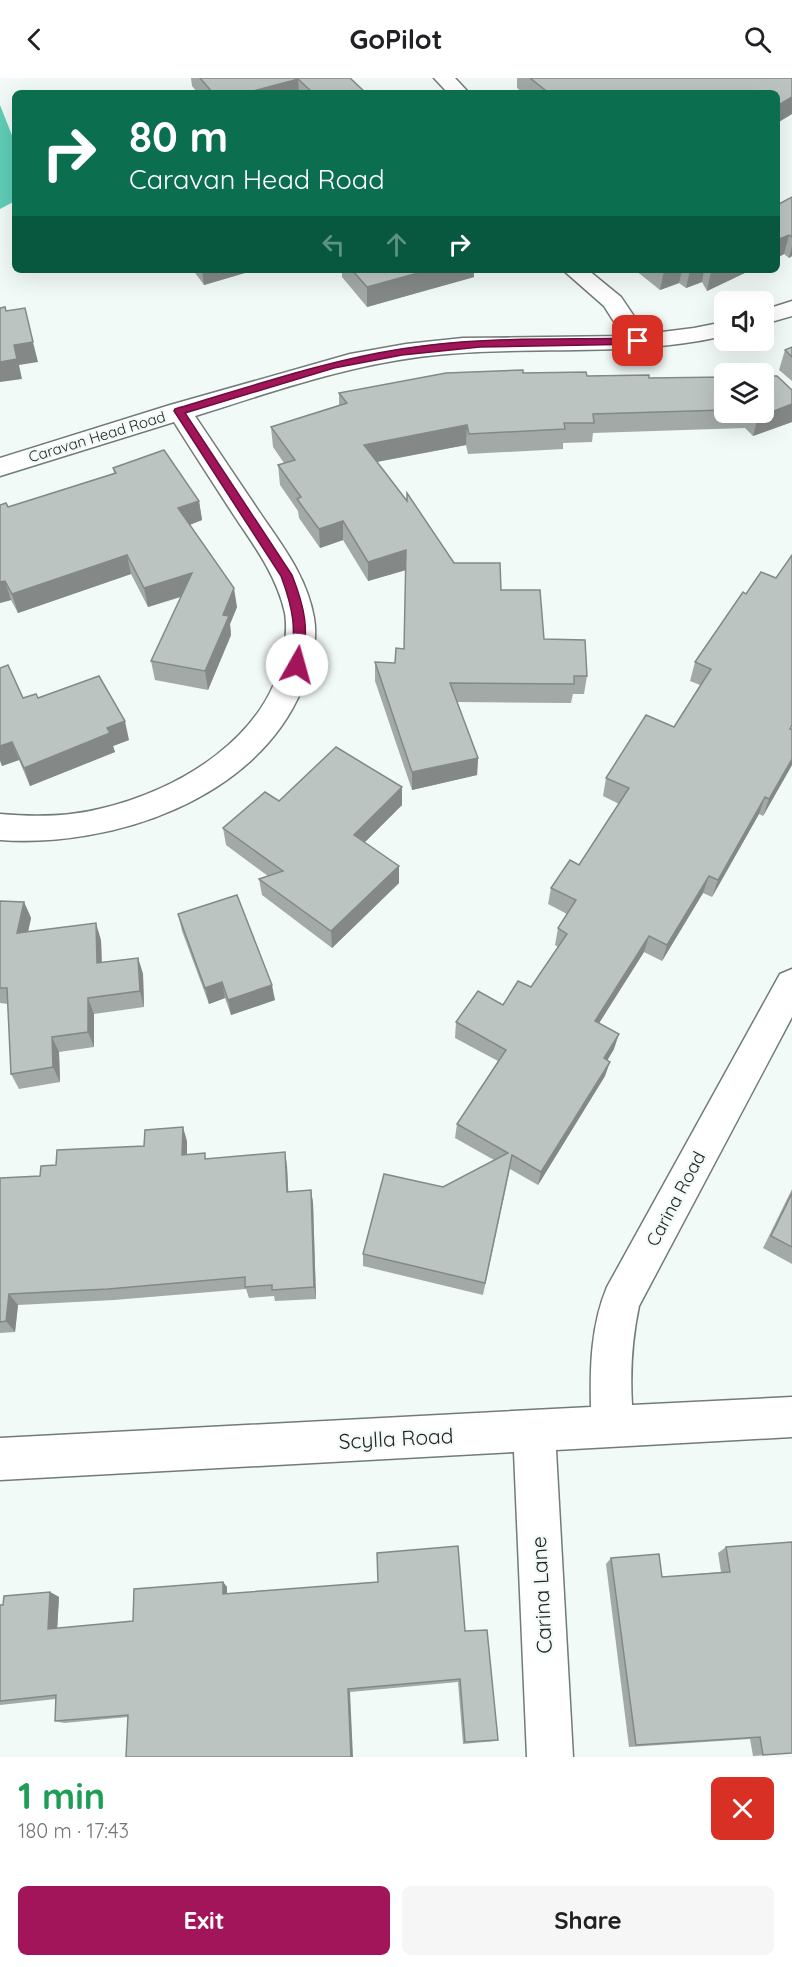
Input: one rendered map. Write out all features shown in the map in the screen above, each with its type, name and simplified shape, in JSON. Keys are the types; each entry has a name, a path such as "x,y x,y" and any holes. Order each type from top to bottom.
{"street":[{"path":"444,78 456,90"},
{"path":"578,273 613,302 638,341"},
{"path":"774,314 792,308"},
{"name":"Caravan Head Road","path":"0,467 332,365 402,352 480,344 672,340 714,331"},
{"path":"0,827 55,828 99,822 143,809 183,792 218,770 248,745 271,719 288,690 297,665 301,632 298,605 287,575 179,411"},
{"name":"Carina Road","path":"612,1427 610,1374 612,1337 621,1301 792,984"},
{"name":"Scylla Road","path":"0,1459 792,1417"},
{"name":"Carina Lane","path":"534,1432 550,1757"}],"green space":[{"path":"0,105 12,135 12,203 0,209"}],"building":[{"path":"200,78 350,78 363,90 310,90 298,79 257,90 210,90"},
{"path":"530,78 792,78 792,97 780,104 780,90 545,90"},
{"path":"792,197 792,237 789,235 780,239 780,203"},
{"path":"355,273 418,273 367,287"},
{"path":"5,307 6,311 25,308 33,342 14,345 17,359 0,362 0,308"},
{"path":"792,347 792,357 785,350"},
{"path":"523,370 523,373 586,372 587,376 714,377 714,410 593,414 594,423 564,423 565,429 469,434 467,425 364,445 407,501 407,493 454,563 500,563 501,590 540,590 544,639 585,640 587,676 574,676 574,684 450,683 478,758 412,772 375,662 395,663 396,648 404,649 406,550 368,562 343,521 319,529 297,499 301,497 278,465 295,460 271,427 347,403 339,393 446,373"},
{"path":"774,376 777,376 792,390 792,404 774,411"},
{"path":"164,450 199,501 178,508 234,588 223,615 229,616 205,671 151,661 192,573 144,588 127,555 12,594 5,581 0,582 0,505 6,503 8,507 116,473 113,468"},
{"path":"792,555 792,725 790,729 792,729 792,759 769,799 765,797 718,880 709,876 667,945 649,936 595,1021 619,1034 604,1058 610,1062 541,1172 512,1155 485,1283 363,1254 384,1174 443,1187 508,1153 457,1124 506,1050 456,1022 478,991 503,1005 518,981 531,987 567,934 558,928 576,900 551,888 570,860 579,865 629,788 606,778 646,715 674,727 711,669 695,662 743,592 746,594 761,572 776,578"},
{"path":"8,665 23,698 36,694 38,698 99,676 125,721 107,728 110,733 24,768 12,742 0,746 0,668"},
{"path":"336,747 402,787 354,835 399,866 331,931 259,879 283,871 223,828 265,792 279,801"},
{"path":"237,895 272,985 228,1000 222,982 205,988 178,914"},
{"path":"0,901 24,902 17,933 96,923 97,963 138,958 140,991 88,998 88,1032 52,1037 53,1067 11,1074 7,988 0,988"},
{"path":"183,1127 182,1155 205,1153 205,1159 285,1152 287,1192 311,1190 314,1287 272,1290 272,1285 245,1287 245,1277 108,1289 9,1294 6,1321 0,1322 0,1178 40,1176 41,1166 56,1165 57,1150 144,1146 145,1130"},
{"path":"792,1193 792,1247 771,1236"},
{"path":"792,1542 792,1753 763,1755 760,1737 636,1745 611,1558 659,1554 662,1577 730,1572 726,1547"},
{"path":"458,1546 465,1631 487,1630 498,1740 465,1742 460,1679 348,1689 351,1757 126,1757 128,1715 55,1721 56,1695 0,1701 0,1605 3,1605 4,1596 50,1592 48,1629 133,1621 134,1589 223,1582 223,1594 378,1582 377,1553"}],"route":[{"path":"297,665 301,632 298,605 287,575 179,411 332,365 369,357 480,344 638,341"}]}
